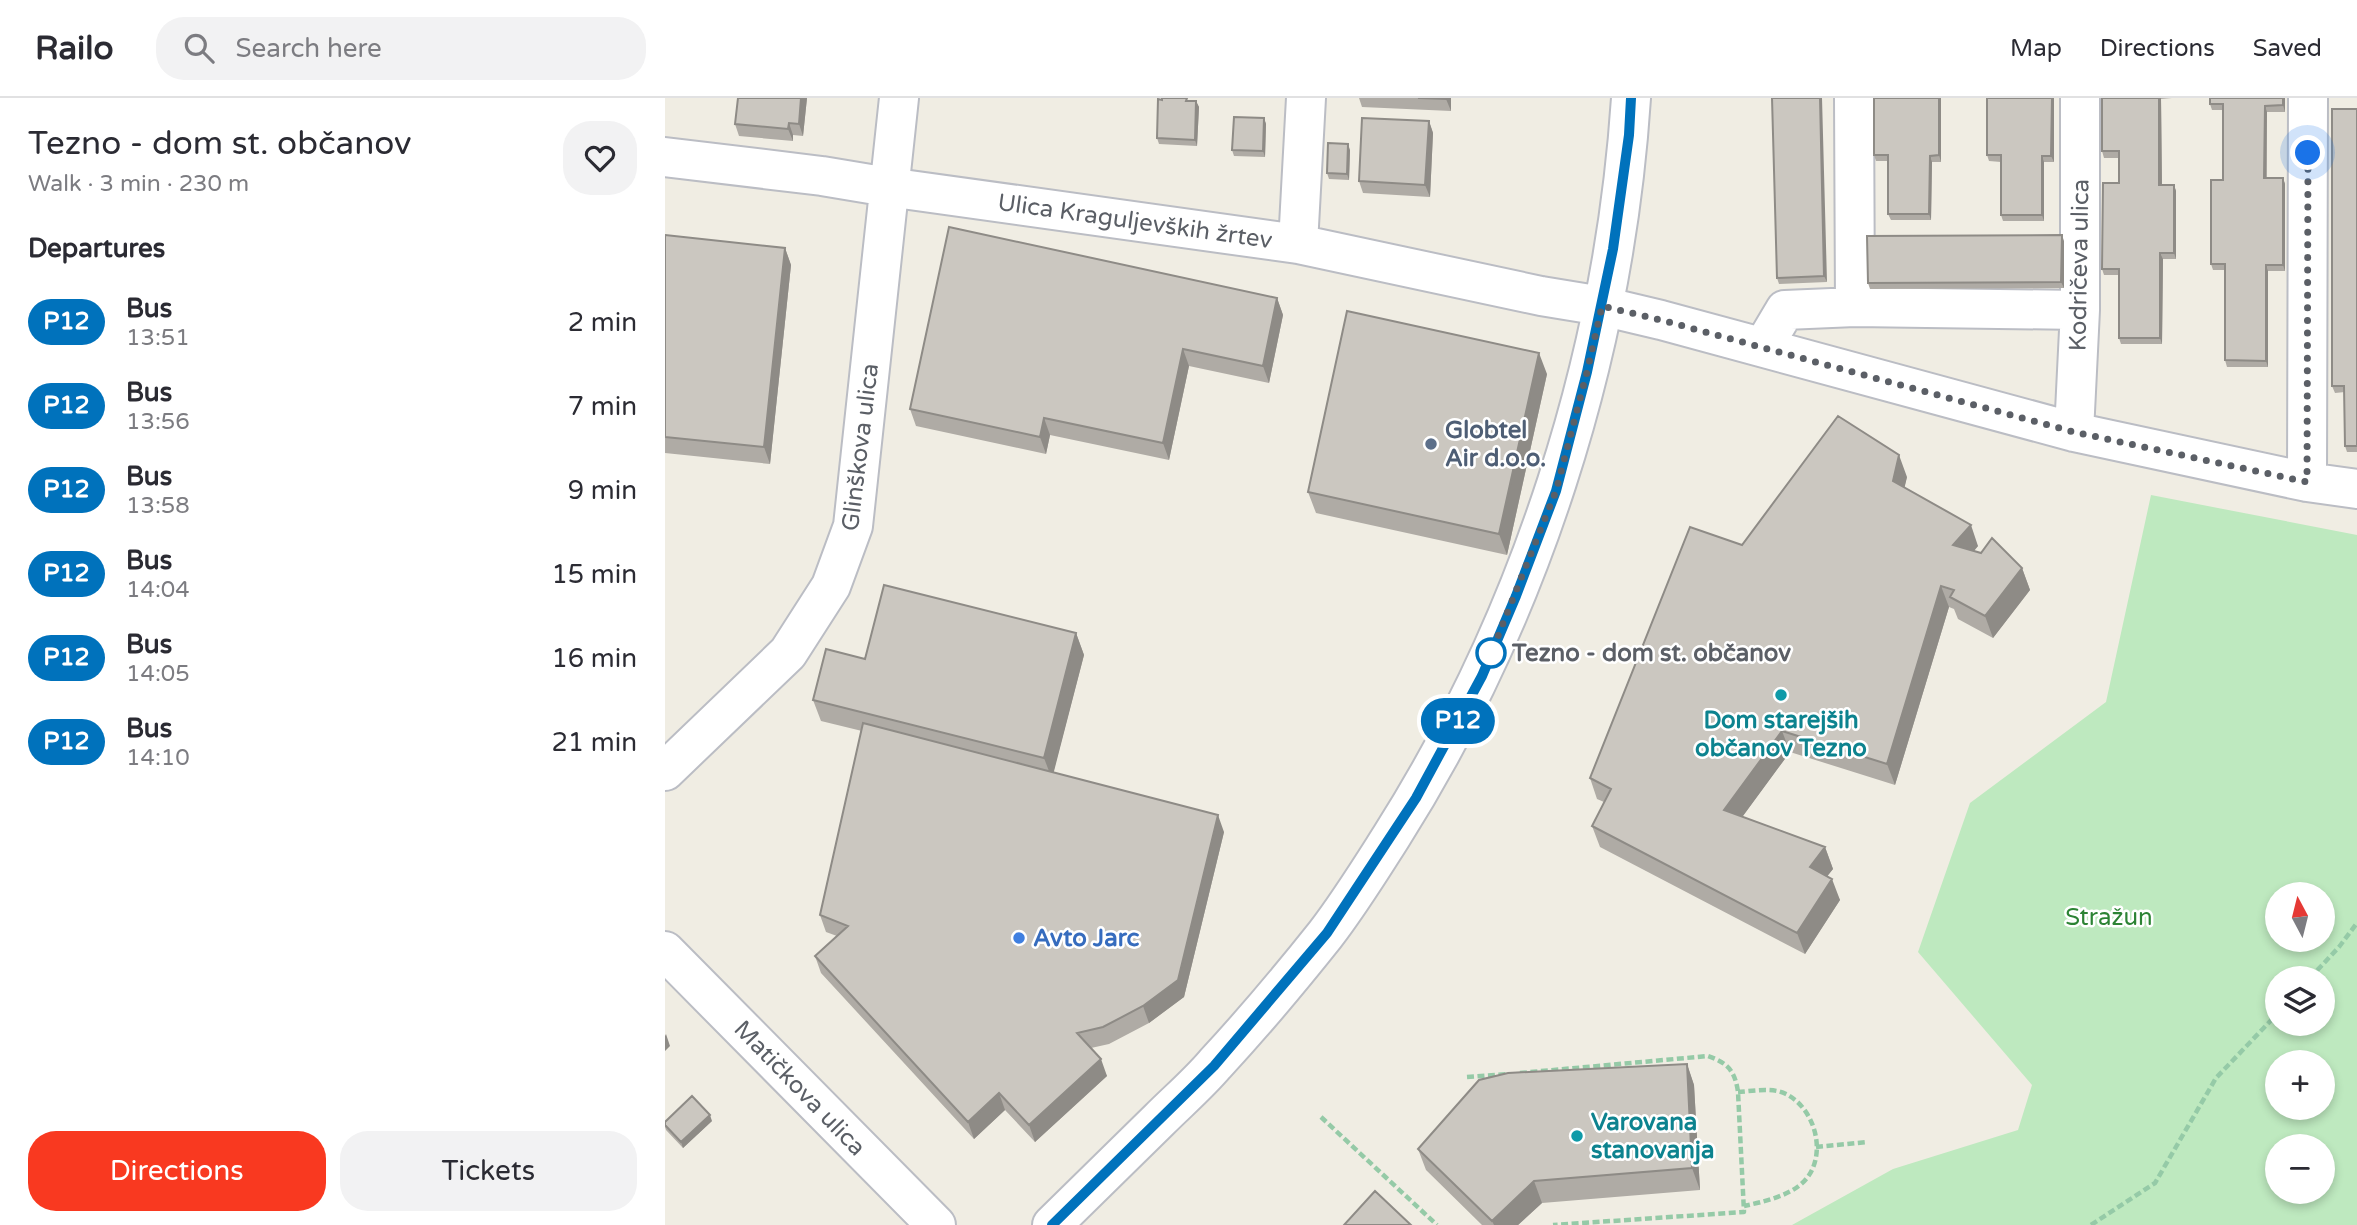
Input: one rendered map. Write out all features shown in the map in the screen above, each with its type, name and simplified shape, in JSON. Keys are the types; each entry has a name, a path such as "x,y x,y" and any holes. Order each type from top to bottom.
{"street":[{"name":"Glinškova ulica","path":"665,771 788,653 831,586 853,526 899,98"},
{"path":"1298,244 1306,98"},
{"path":"1052,1225 1223,1056 1327,933 1416,798 1482,676 1551,503 1587,372 1613,249 1632,98"},
{"path":"1854,98 1855,307"},
{"name":"Kodričeva ulica","path":"2074,432 2080,310 2080,98"},
{"path":"2307,482 2308,98"},
{"name":"Ulica Kraguljevških žrtev","path":"665,157 823,176 1298,244 1541,296 1602,306 2074,432 2307,482 2357,489"},
{"path":"1763,347 1785,310 1855,307 2080,310"},
{"name":"Matičkova ulica","path":"665,951 936,1225"}],"path":[{"path":"2321,966 2357,923"},
{"path":"2091,1225 2155,1183 2216,1078 2265,1027"},
{"path":"1467,1077 1708,1056 1724,1061 1734,1074 1738,1093 1744,1212 1553,1225"},
{"path":"1738,1093 1768,1090 1785,1093 1801,1104 1812,1119 1817,1155 1811,1173 1799,1186 1784,1194 1744,1206"},
{"path":"1321,1117 1437,1225"},
{"path":"1816,1147 1867,1142"}],"green space":[{"name":"Stražun","path":"2151,495 2357,535 2357,1225 1792,1225 1893,1169 2018,1130 2032,1085 1918,952 1970,803 2106,702"}],"building":[{"path":"738,98 801,98 799,124 789,123 788,129 735,124"},
{"path":"1187,98 1186,101 1196,101 1195,140 1157,138 1158,99"},
{"path":"1772,98 1820,98 1824,276 1777,278"},
{"path":"1874,98 1939,98 1939,155 1930,156 1929,214 1888,214 1888,155 1874,155"},
{"path":"1987,98 2052,98 2051,156 2042,156 2042,215 2001,215 2001,155 1987,155"},
{"path":"2102,98 2159,98 2159,185 2174,185 2174,253 2160,253 2160,338 2119,338 2119,269 2102,269 2103,183 2119,183 2119,151 2102,151"},
{"path":"2210,98 2283,98 2283,105 2265,106 2264,178 2283,178 2283,265 2266,265 2266,361 2225,360 2225,264 2211,264 2211,180 2223,180 2223,104 2210,104"},
{"path":"2332,109 2357,109 2357,446 2345,446 2344,386 2332,386"},
{"path":"1234,117 1264,118 1263,151 1232,150"},
{"path":"1362,118 1429,121 1425,185 1359,181"},
{"path":"1328,143 1348,144 1347,174 1327,173"},
{"path":"949,227 1277,298 1263,366 1183,349 1163,443 1044,418 1040,437 910,409"},
{"path":"665,235 785,248 764,447 665,437"},
{"path":"2062,235 2061,282 1868,283 1867,236"},
{"name":"Globtel Air d.o.o.","path":"1347,311 1539,353 1499,534 1308,492"},
{"name":"Dom starejših občanov Tezno","path":"1838,416 1899,455 1893,481 1971,525 1953,545 1981,553 1992,538 2022,568 1985,616 1950,597 1954,590 1941,586 1887,764 1782,731 1724,810 1825,847 1810,867 1832,879 1797,933 1592,826 1611,789 1590,778 1690,527 1742,545"},
{"path":"884,585 1076,633 1044,758 813,700 826,649 865,659"},
{"name":"Avto Jarc","path":"863,723 1218,815 1178,980 1143,1006 1103,1027 1077,1033 1101,1059 1029,1125 999,1093 968,1122 815,956 848,926 820,915"},
{"name":"Varovana stanovanja","path":"1687,1064 1692,1168 1534,1181 1492,1221 1418,1149 1479,1080 1508,1073"},
{"path":"692,1096 710,1115 681,1142 665,1122"},
{"path":"1375,1191 1411,1225 1344,1225"}],"bus line":[{"name":"P12","path":"1052,1225 1214,1066 1327,933 1416,798 1482,676 1556,491 1587,372 1613,249 1629,135 1631,98"}],"place":[{"name":"Globtel Air d.o.o.","path":"1431,444"},
{"name":"Tezno - dom st. občanov","path":"1491,653"},
{"name":"Dom starejših občanov Tezno","path":"1781,695"},
{"name":"Avto Jarc","path":"1019,938"},
{"name":"Varovana stanovanja","path":"1577,1136"}],"route":[{"path":"1491,653 1490,656 1556,491 1602,306 2074,432 2307,482 2308,153"}]}
